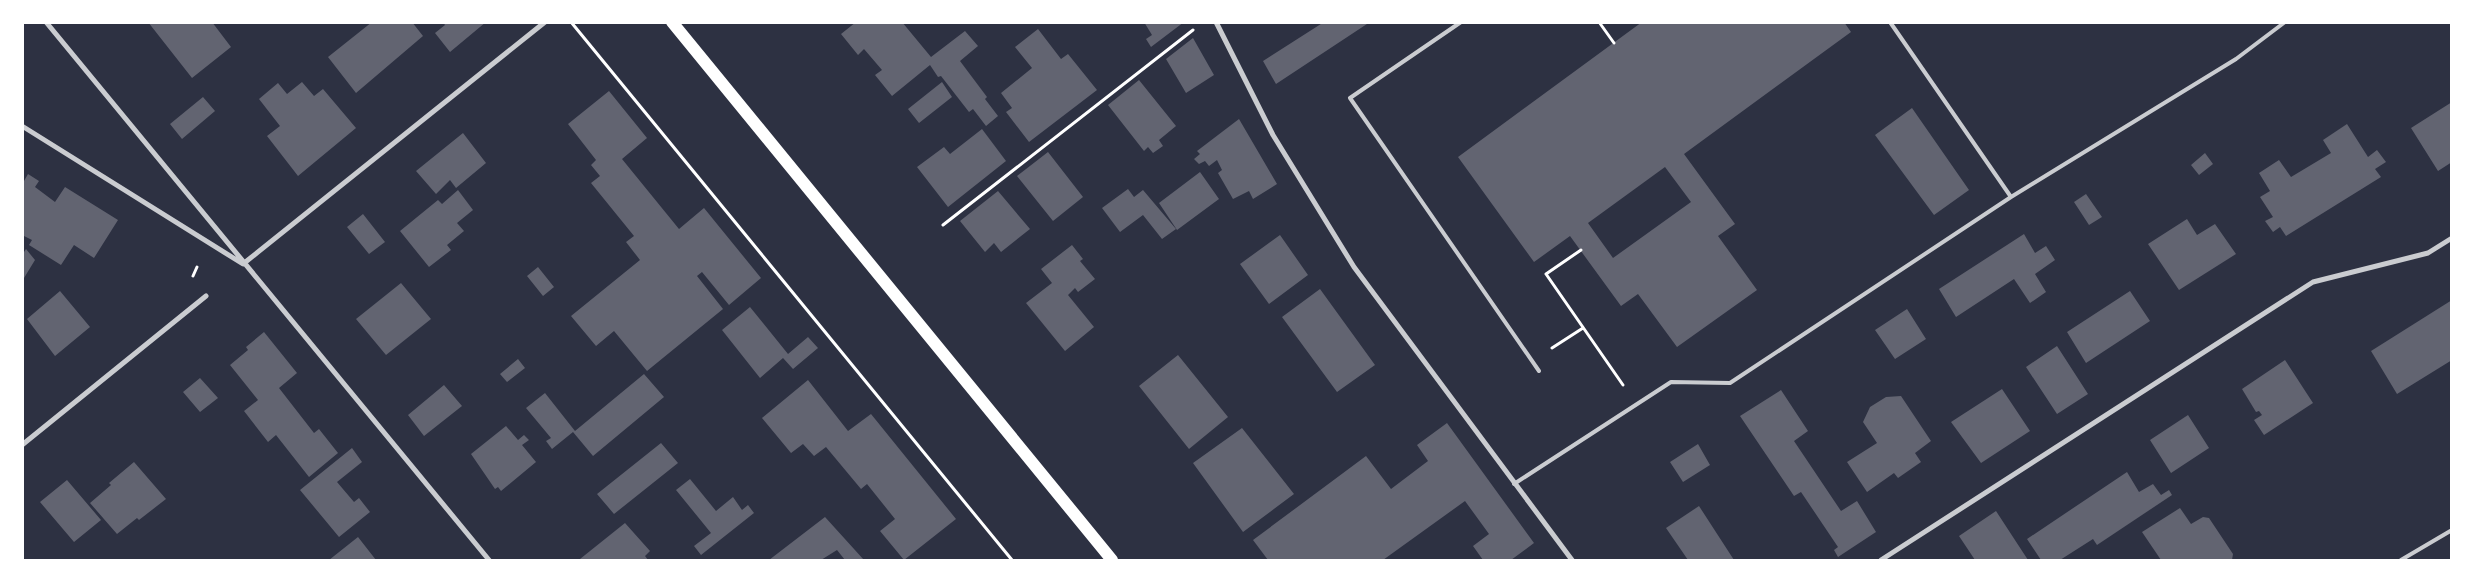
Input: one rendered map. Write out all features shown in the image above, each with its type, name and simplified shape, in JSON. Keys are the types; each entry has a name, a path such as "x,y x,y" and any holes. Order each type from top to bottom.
{"main road":[{"path":"672,22 1112,560"}],"street":[{"path":"46,22 489,560"},
{"path":"244,264 546,22"},
{"path":"1216,22 1273,135 1354,267 1572,560"},
{"path":"22,126 244,264"},
{"path":"1880,560 2313,282 2428,253 2452,238"},
{"path":"22,445 206,296"}],"lane":[{"path":"1461,22 1350,98 1540,371"},
{"path":"1890,22 2011,197"},
{"path":"1514,484 1671,382 1730,383 2011,197 2236,59 2285,22"},
{"path":"2401,560 2452,530"}],"path":[{"path":"571,22 1012,560"},
{"path":"1599,22 1614,43"},
{"path":"943,225 1197,26"},
{"path":"1581,250 1546,274 1637,404"},
{"path":"1532,360 1583,328"}],"building":[{"path":"148,22 212,22 231,47 192,78"},
{"path":"372,22 412,22 423,36 356,93 328,57"},
{"path":"443,22 486,22 450,52 435,33 445,25"},
{"path":"856,22 902,22 931,57 965,31 978,46 960,61 987,97 985,99 998,116 986,126 973,109 969,112 941,76 938,77 930,65 892,96 875,75 882,70 864,49 858,55 841,34"},
{"path":"1144,22 1184,22 1151,47 1146,39 1152,35"},
{"path":"1324,22 1370,22 1276,84 1263,61"},
{"path":"1642,22 1844,22 1851,32 1684,154 1735,224 1718,236 1757,290 1677,347 1638,294 1621,306 1570,236 1534,262 1458,157","holes":["1665,167 1691,202 1613,258 1588,223"]},
{"path":"1038,29 1061,59 1068,54 1097,90 1029,142 1006,112 1012,108 1001,93 1032,68 1015,47"},
{"path":"1193,38 1214,75 1186,93 1166,59"},
{"path":"1139,80 1176,126 1159,140 1163,146 1153,153 1148,147 1144,151 1108,105"},
{"path":"302,82 314,96 323,89 356,128 298,176 267,136 280,126 259,99 278,83 287,94"},
{"path":"942,82 952,97 919,123 908,109"},
{"path":"609,91 647,138 622,159 679,229 704,208 761,278 729,305 702,272 697,276 723,309 647,371 614,331 596,346 571,316 640,260 626,242 634,236 591,183 600,176 591,165 596,160 568,124"},
{"path":"203,97 215,111 182,139 170,124"},
{"path":"2452,102 2452,162 2438,171 2411,128"},
{"path":"1912,108 1969,190 1934,215 1875,135"},
{"path":"1239,119 1277,184 1253,199 1249,191 1233,199 1218,173 1222,170 1217,160 1209,166 1205,161 1199,164 1194,159 1200,154 1197,151"},
{"path":"2347,124 2368,157 2377,150 2386,162 2375,169 2381,177 2286,236 2280,227 2273,232 2265,221 2273,217 2260,197 2270,191 2259,173 2279,160 2291,177 2331,153 2323,140"},
{"path":"982,129 1006,161 948,207 917,167 944,147 950,154"},
{"path":"463,133 486,163 456,188 450,180 436,194 416,171"},
{"path":"1048,152 1083,197 1053,221 1017,176"},
{"path":"2205,153 2213,164 2199,175 2191,165"},
{"path":"1200,172 1219,199 1177,230 1159,203"},
{"path":"28,174 39,181 35,187 55,202 65,187 118,220 94,258 74,245 61,265 29,245 32,240 22,235 22,180 24,181"},
{"path":"1128,189 1134,197 1143,190 1176,229 1162,239 1143,215 1120,232 1102,208"},
{"path":"458,190 473,210 457,223 464,231 447,245 451,250 429,267 400,231 438,200 442,204"},
{"path":"998,191 1030,229 1001,252 994,243 985,252 960,221"},
{"path":"2086,194 2102,217 2089,225 2074,202"},
{"path":"363,214 385,242 369,254 347,227"},
{"path":"2187,219 2197,235 2215,224 2236,254 2179,290 2148,244"},
{"path":"2024,234 2035,253 2046,246 2055,260 2035,274 2046,292 2030,303 2014,279 1956,317 1939,289"},
{"path":"1280,235 1308,275 1269,304 1240,264"},
{"path":"1072,245 1083,259 1080,261 1095,279 1078,292 1075,288 1068,295 1094,327 1065,351 1026,303 1052,283 1041,269"},
{"path":"26,249 35,260 24,278 22,255"},
{"path":"538,267 554,287 543,296 527,276"},
{"path":"401,283 431,319 386,355 356,319"},
{"path":"1320,289 1375,365 1337,392 1282,317"},
{"path":"60,291 90,327 55,356 27,319"},
{"path":"2130,291 2150,321 2086,363 2067,332"},
{"path":"2452,300 2452,360 2397,394 2371,351"},
{"path":"750,307 788,354 808,337 818,348 793,369 783,358 760,378 722,330"},
{"path":"1907,309 1926,339 1895,359 1875,330"},
{"path":"264,332 297,373 279,388 314,433 319,429 338,453 309,477 276,435 268,442 244,411 258,400 230,365 248,350 246,347"},
{"path":"2057,346 2088,394 2057,414 2026,367"},
{"path":"1178,355 1228,417 1189,449 1139,386"},
{"path":"518,359 525,368 507,382 500,374"},
{"path":"2285,360 2313,403 2264,435 2254,420 2262,415 2259,411 2256,412 2242,389"},
{"path":"644,374 664,397 593,456 573,432 552,449 546,441 551,438 526,408 545,393 575,431"},
{"path":"200,378 218,398 200,412 183,392"},
{"path":"808,380 848,431 871,414 956,519 904,560 880,531 895,519 867,484 861,489 826,447 814,456 803,444 791,453 762,418"},
{"path":"444,385 462,406 424,436 408,415"},
{"path":"2002,389 2030,431 1981,463 1951,422"},
{"path":"1781,390 1808,431 1794,441 1841,511 1857,501 1876,532 1838,557 1834,550 1838,547 1801,492 1794,496 1740,416"},
{"path":"1901,396 1931,441 1915,453 1921,462 1898,478 1894,473 1867,492 1847,462 1877,443 1863,422 1870,407 1886,397"},
{"path":"2188,415 2209,448 2171,473 2150,440"},
{"path":"1447,423 1534,543 1511,560 1483,560 1473,546 1489,534 1465,501 1383,560 1268,560 1253,540 1366,456 1391,489 1428,461 1417,445"},
{"path":"506,426 518,440 524,435 529,440 522,445 536,462 501,491 498,487 495,489 471,454"},
{"path":"1242,428 1294,494 1243,532 1193,463"},
{"path":"661,443 678,463 614,514 597,494"},
{"path":"1698,444 1710,465 1683,482 1670,462"},
{"path":"352,448 362,462 337,482 354,502 359,498 370,512 339,537 300,490"},
{"path":"134,462 166,499 117,534 90,503 111,485 109,483"},
{"path":"2127,472 2139,492 2153,484 2161,495 2169,490 2172,495 2097,545 2093,539 2060,560 2041,560 2027,539"},
{"path":"690,479 716,511 733,497 742,510 748,505 754,513 701,555 694,546 711,533 676,490"},
{"path":"67,480 101,520 74,542 40,502"},
{"path":"1699,506 1734,560 1688,560 1666,528"},
{"path":"2180,508 2191,524 2203,517 2209,518 2233,554 2232,560 2161,560 2142,532"},
{"path":"1996,511 2028,560 1975,560 1959,536"},
{"path":"825,517 864,560 845,560 837,550 821,560 769,560"},
{"path":"625,523 650,551 645,556 648,560 580,559"},
{"path":"358,537 376,560 329,560"}]}
